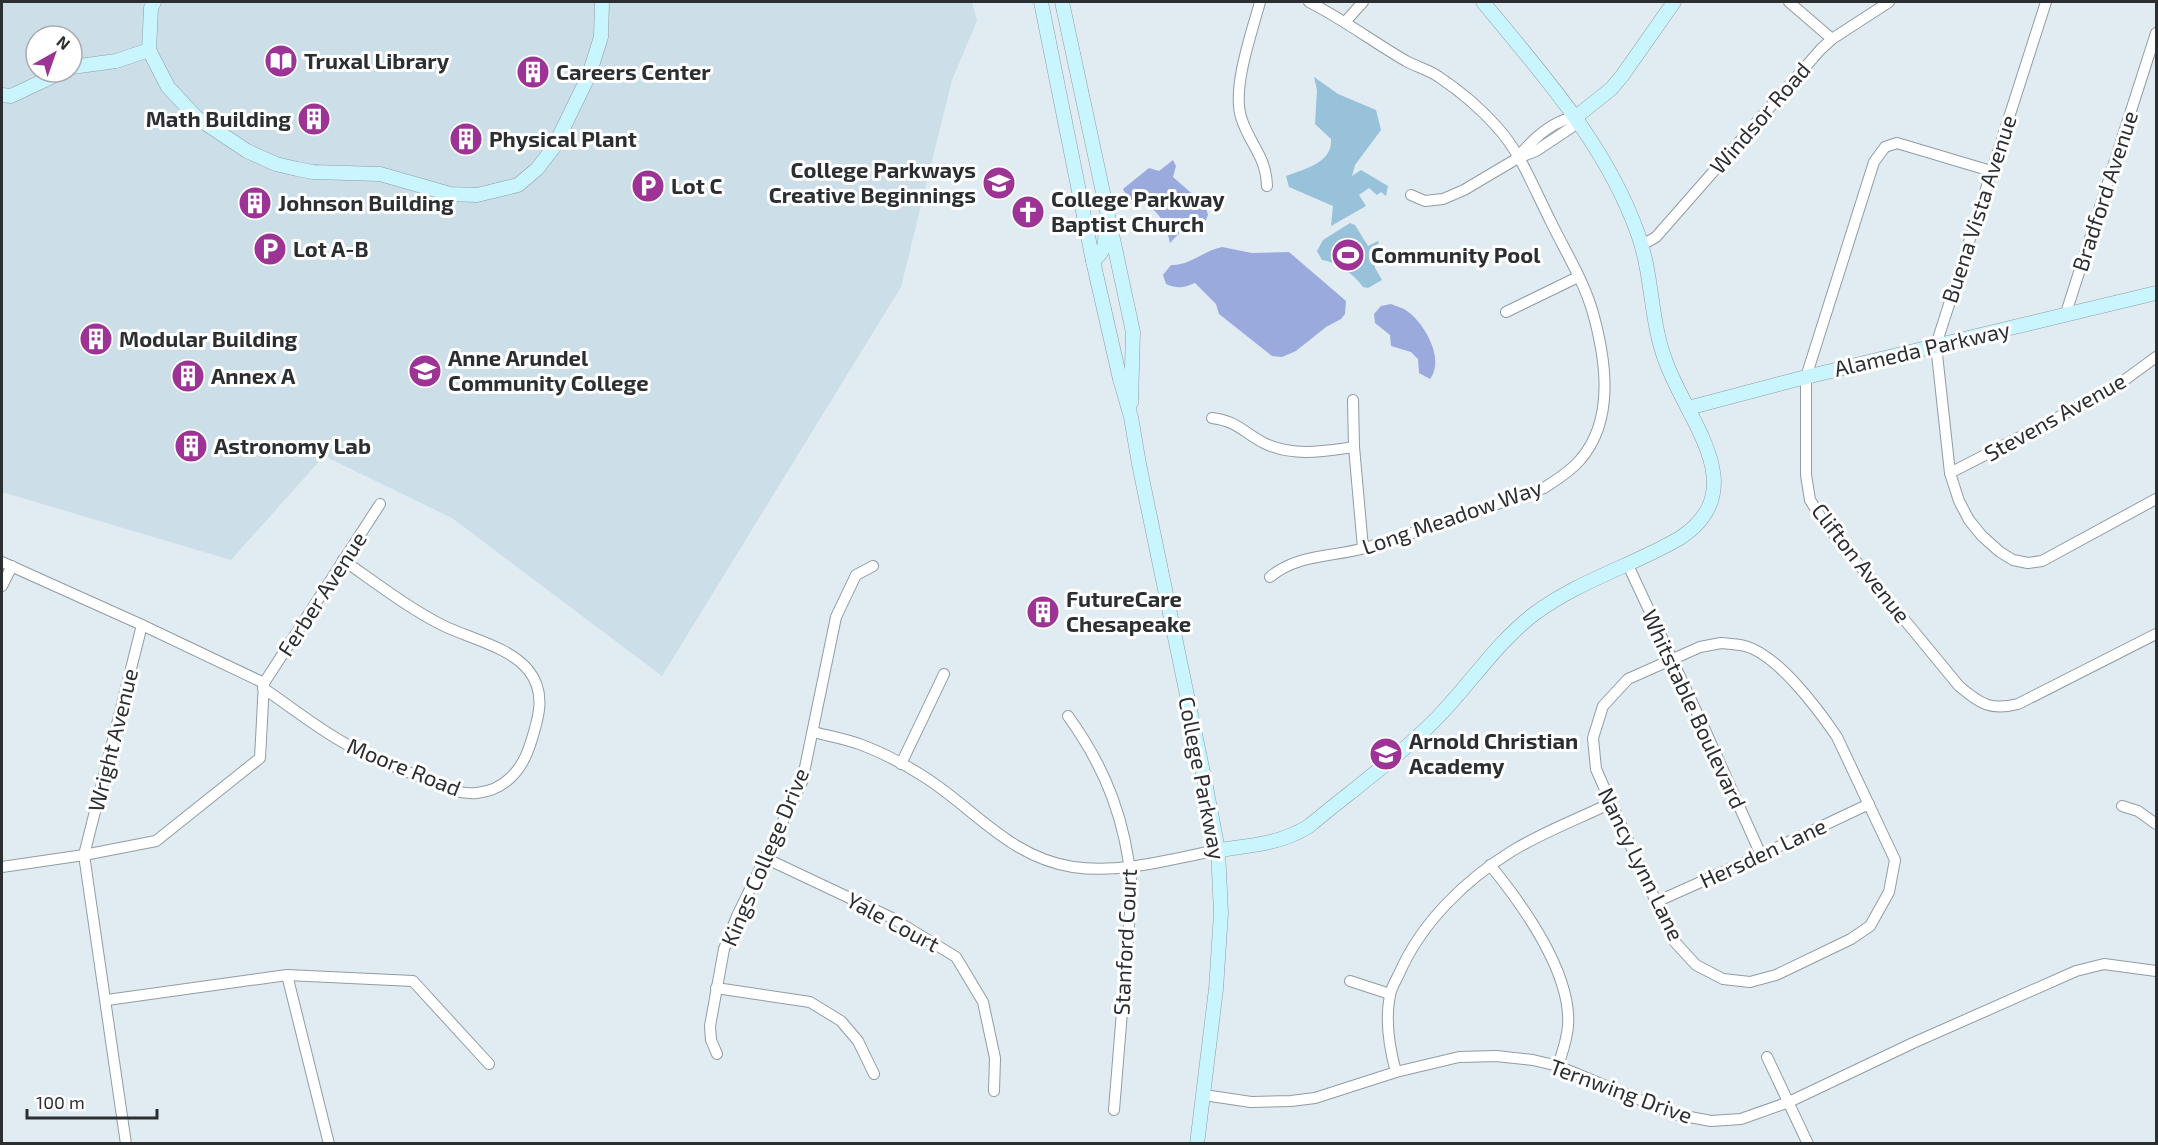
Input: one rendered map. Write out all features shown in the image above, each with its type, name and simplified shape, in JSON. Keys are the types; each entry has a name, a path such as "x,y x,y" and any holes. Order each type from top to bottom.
{"street":[{"path":"154,2 151,8 149,50 168,87 196,117 247,151 276,164 313,172 380,174 450,194 477,195 518,185 537,169 554,147 592,65 601,37 602,2"},
{"name":"College Parkway","path":"1041,2 1093,261 1131,417 1218,850 1221,913 1216,989 1197,1143"},
{"name":"College Parkway","path":"1062,2 1133,332 1131,417"},
{"path":"1260,2 1240,79 1239,98 1240,115 1267,171 1267,186"},
{"name":"Long Meadow Way","path":"1270,577 1282,567 1296,561 1363,548 1544,488 1563,476 1581,459 1593,440 1601,420 1605,396 1603,368 1593,312 1578,277 1518,158 1499,129 1476,106 1438,76 1407,61 1346,21 1310,2"},
{"path":"1346,21 1363,2"},
{"path":"813,732 862,745 901,764 944,791 1001,837 1035,856 1073,867 1130,867 1277,841 1295,835 1309,826 1386,764 1433,722 1496,649 1529,618 1569,591 1665,547 1695,528 1704,518 1714,494 1713,471 1688,408 1666,364 1659,340 1648,267 1642,245 1626,206 1595,145 1576,117 1483,2"},
{"path":"1411,195 1425,201 1443,199 1464,190 1518,158 1531,141 1565,119 1576,117 1622,76 1674,2"},
{"path":"1789,2 1832,39"},
{"name":"Windsor Road","path":"1642,245 1656,237 1815,55 1832,39 1889,2"},
{"name":"Buena Vista Avenue","path":"2046,2 1936,345 1950,473 1959,501 1969,520 1982,536 2013,560 2028,563 2042,561 2157,499"},
{"name":"Bradford Avenue","path":"2065,316 2157,33"},
{"path":"84,65 116,60 149,50"},
{"path":"2,95 11,96 36,84"},
{"name":"Clifton Avenue","path":"1991,171 1897,144 1885,147 1874,162 1806,377 1806,475 1810,500 1822,521 1959,686 1974,699 1988,706 2002,708 2018,704 2157,634"},
{"path":"1093,261 1102,253 1106,242 1103,197"},
{"path":"1093,261 1105,264 1109,268 1133,332"},
{"path":"1506,312 1578,277"},
{"name":"Alameda Parkway","path":"1688,408 1936,345 2157,293"},
{"name":"Stevens Avenue","path":"1950,473 2111,390 2157,357"},
{"path":"1353,400 1354,447 1363,548"},
{"path":"1212,418 1228,420 1267,444 1294,452 1317,452 1354,447"},
{"name":"Ferber Avenue","path":"264,686 380,504"},
{"name":"Moore Road","path":"7,564 142,625 264,686 344,743 374,759 454,791 477,793 499,786 510,779 523,762 538,720 540,705 537,687 530,672 513,656 443,625 408,605 343,560"},
{"name":"Whitstable Boulevard","path":"1627,563 1706,730 1761,855"},
{"path":"2,586 7,564"},
{"name":"Kings College Drive","path":"717,1054 711,1040 710,1026 723,949 802,782 836,617 856,575 873,566"},
{"name":"Wright Avenue","path":"84,855 142,625"},
{"name":"Nancy Lynn Lane","path":"1721,643 1743,645 1771,660 1785,673 1837,737 1895,860 1889,892 1870,926 1851,939 1776,975 1750,982 1723,979 1696,965 1674,941 1611,803 1596,769 1593,738 1603,706 1628,680 1700,647 1721,643"},
{"path":"901,764 944,674"},
{"path":"2,867 156,842 260,758 264,686"},
{"name":"Stanford Court","path":"1068,716 1086,741 1112,791 1126,840 1130,867 1131,888 1114,1110"},
{"path":"1396,1072 1389,1040 1390,994 1406,957 1421,934 1461,891 1490,865 1546,833 1611,803"},
{"name":"Hersden Lane","path":"1656,902 1869,804"},
{"path":"2122,806 2138,811 2157,824"},
{"path":"84,855 107,1000 126,1143"},
{"name":"Yale Court","path":"765,858 892,918 956,957 983,1002 995,1058 994,1091"},
{"path":"1490,865 1519,900 1539,933 1565,994 1568,1024 1558,1066"},
{"name":"Ternwing Drive","path":"1204,1095 1251,1102 1315,1098 1396,1072 1459,1057 1496,1056 1533,1060 1558,1066 1674,1114 1711,1121 1741,1119 1789,1102 1913,1043 2076,971 2104,964 2157,971"},
{"path":"107,1000 287,975 413,981 489,1064"},
{"path":"287,975 329,1143"},
{"path":"1350,981 1390,994"},
{"path":"716,988 810,1002 841,1021 858,1041 874,1074"},
{"path":"1767,1057 1808,1143"}],"shaded area":[{"name":"Anne Arundel Community College","path":"2,2 972,2 977,21 952,80 901,287 662,676 452,518 324,456 231,560 2,492"},
{"path":"1314,77 1338,94 1376,110 1381,130 1355,165 1352,176 1361,170 1388,186 1386,196 1381,192 1377,195 1369,188 1359,195 1366,206 1331,226 1333,206 1289,187 1286,176 1316,164 1327,154 1330,147 1331,139 1315,124 1317,90"},
{"path":"1173,160 1176,166 1173,177 1205,205 1208,215 1201,236 1195,229 1184,228 1170,243 1159,215 1151,208 1129,198 1123,189 1149,168 1159,171"},
{"name":"Community Pool","path":"1350,223 1355,225 1368,246 1378,241 1379,243 1375,246 1375,268 1382,280 1368,288 1363,287 1339,266 1322,260 1317,251 1323,240"},
{"path":"1222,247 1252,253 1289,252 1346,301 1345,314 1296,351 1282,357 1272,356 1219,314 1216,304 1195,283 1180,287 1166,284 1163,275 1171,265 1191,261"},
{"path":"1391,304 1411,314 1425,331 1434,351 1434,371 1430,379 1419,373 1418,359 1411,352 1391,346 1390,335 1375,323 1374,314 1381,306"}],"place":[{"name":"Truxal Library","path":"281,61"},
{"name":"Careers Center","path":"533,72"},
{"name":"Math Building","path":"314,119"},
{"name":"Physical Plant","path":"466,139"},
{"name":"College Parkways Creative Beginnings","path":"999,183"},
{"name":"Lot C","path":"648,186"},
{"name":"Johnson Building","path":"255,203"},
{"name":"College Parkway Baptist Church","path":"1028,212"},
{"name":"Lot A-B","path":"270,249"},
{"name":"Community Pool","path":"1348,255"},
{"name":"Modular Building","path":"96,339"},
{"name":"Anne Arundel Community College","path":"425,371"},
{"name":"Annex A","path":"188,376"},
{"name":"Astronomy Lab","path":"191,446"},
{"name":"FutureCare Chesapeake","path":"1043,612"},
{"name":"Arnold Christian Academy","path":"1386,754"}]}
